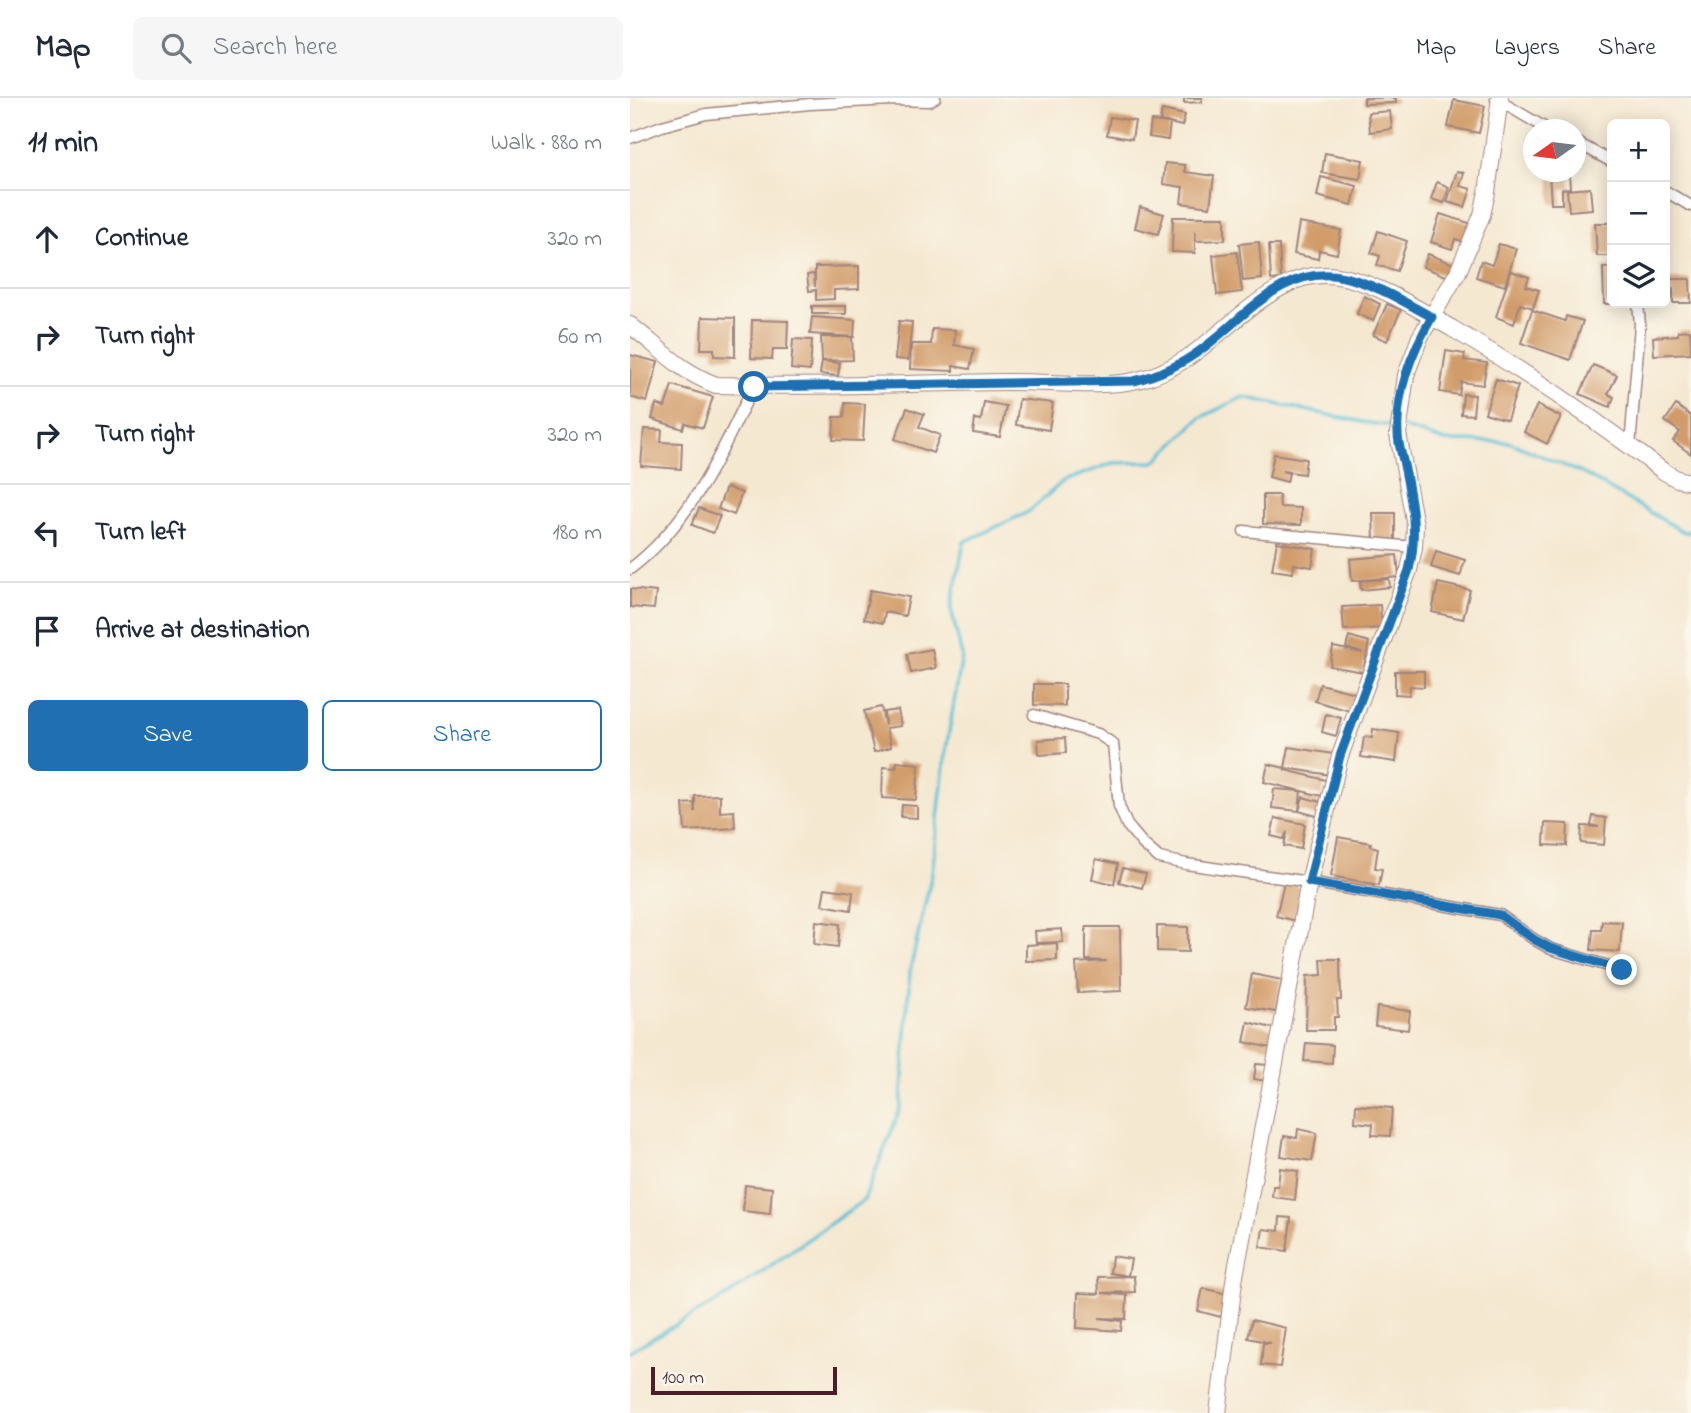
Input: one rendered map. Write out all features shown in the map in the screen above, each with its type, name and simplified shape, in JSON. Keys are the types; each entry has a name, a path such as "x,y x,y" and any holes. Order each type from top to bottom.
{"street":[{"path":"630,138 706,114 810,104 929,101 935,98"},
{"path":"1218,1413 1234,1280 1309,882 1340,756 1409,570 1414,547 1412,505 1398,434 1405,375 1432,317 1458,272 1482,215 1488,192 1498,99 1531,119"},
{"path":"1586,148 1607,159"},
{"path":"1670,194 1691,206"},
{"path":"630,325 674,363 696,378 716,385 754,387 1134,381 1177,365 1202,349 1247,310 1286,285 1305,277 1325,274 1368,285 1432,317 1515,365 1663,471 1677,479 1691,482"},
{"path":"1630,446 1640,325 1638,308"},
{"path":"630,569 657,546 697,494 716,463 754,387"},
{"path":"1244,531 1414,547"},
{"path":"1034,715 1098,734 1113,744 1119,806 1127,825 1159,858 1500,915 1550,948 1622,970"}],"building":[{"path":"1184,98 1202,98 1202,102 1184,103"},
{"path":"1364,98 1396,98 1396,103 1364,104"},
{"path":"1454,100 1485,106 1479,133 1448,127"},
{"path":"1162,110 1185,115 1182,126 1160,121"},
{"path":"1390,111 1392,129 1370,132 1368,113"},
{"path":"1110,117 1135,121 1132,139 1107,135"},
{"path":"1151,121 1170,123 1168,140 1149,137"},
{"path":"1325,153 1363,160 1360,179 1322,173"},
{"path":"1165,163 1185,165 1185,172 1214,176 1210,207 1181,203 1183,187 1163,184"},
{"path":"1457,171 1464,173 1460,186 1471,189 1465,207 1447,202"},
{"path":"1321,177 1357,186 1352,205 1317,196"},
{"path":"1437,182 1449,187 1444,203 1431,199"},
{"path":"1550,182 1570,182 1570,188 1562,189 1562,204 1551,204"},
{"path":"1590,188 1592,209 1569,211 1567,190"},
{"path":"1140,207 1164,214 1158,234 1135,228"},
{"path":"1440,214 1472,224 1466,242 1455,239 1452,249 1431,242"},
{"path":"1173,217 1225,217 1225,240 1196,241 1195,230 1195,253 1172,252"},
{"path":"1299,223 1341,230 1337,254 1319,250 1318,259 1294,254"},
{"path":"1595,223 1607,223 1607,256 1597,256"},
{"path":"1378,231 1407,241 1397,271 1377,265 1380,256 1371,253"},
{"path":"1259,242 1262,279 1243,281 1239,244"},
{"path":"1499,244 1516,249 1505,286 1476,277 1481,261 1492,265"},
{"path":"1269,245 1279,245 1281,279 1271,280"},
{"path":"1237,252 1242,292 1217,295 1213,255"},
{"path":"1428,254 1456,265 1451,278 1423,267"},
{"path":"859,266 859,289 834,290 834,299 816,300 816,290 809,291 807,275 814,274 815,287 815,267"},
{"path":"1603,268 1607,268 1607,304 1604,304"},
{"path":"1511,271 1529,277 1526,286 1539,290 1533,308 1520,304 1514,324 1496,317"},
{"path":"1670,279 1690,279 1691,303 1673,303 1673,287 1672,295"},
{"path":"1364,296 1380,304 1373,321 1357,314"},
{"path":"1387,304 1401,310 1387,341 1373,335"},
{"path":"812,306 846,306 846,314 812,314"},
{"path":"1532,310 1565,321 1566,316 1583,321 1570,360 1521,343"},
{"path":"702,317 735,318 735,357 714,356 714,349 701,349"},
{"path":"812,317 855,320 854,337 810,334"},
{"path":"752,320 788,321 787,349 773,349 772,359 751,358"},
{"path":"899,321 912,322 908,360 895,359"},
{"path":"932,329 955,330 954,345 974,349 970,369 953,366 953,371 910,369 911,344 931,344"},
{"path":"1690,330 1691,353 1654,355 1653,337 1678,335 1678,331"},
{"path":"821,337 852,337 853,360 822,361"},
{"path":"793,339 812,340 810,371 791,369"},
{"path":"1446,351 1465,354 1464,360 1487,363 1483,385 1461,382 1459,395 1440,392"},
{"path":"630,355 658,362 647,402 630,397"},
{"path":"822,361 840,363 838,376 820,374"},
{"path":"1593,365 1617,375 1608,394 1614,397 1610,407 1580,394"},
{"path":"1496,379 1518,386 1507,420 1485,413"},
{"path":"672,385 713,397 703,428 685,423 683,429 652,419 656,404 665,407"},
{"path":"1463,394 1475,395 1473,415 1461,414"},
{"path":"1019,399 1053,403 1049,430 1016,425"},
{"path":"984,402 1006,406 1000,437 973,433 975,419 981,420"},
{"path":"845,403 865,404 863,441 833,440 834,417 844,417"},
{"path":"1537,405 1561,417 1547,444 1524,432"},
{"path":"1676,405 1691,416 1691,454 1673,441 1680,432 1665,421"},
{"path":"907,408 924,414 919,427 940,435 933,453 895,439"},
{"path":"644,429 662,430 661,442 682,443 681,469 641,466"},
{"path":"1274,454 1306,459 1304,474 1282,471 1289,473 1287,482 1269,477"},
{"path":"726,487 742,493 734,515 718,509"},
{"path":"1263,495 1279,495 1280,507 1301,508 1301,525 1263,524"},
{"path":"699,508 720,516 713,533 692,525"},
{"path":"1373,513 1395,513 1395,542 1374,542"},
{"path":"1277,542 1315,549 1312,567 1294,564 1293,573 1272,570"},
{"path":"1436,551 1465,560 1460,576 1431,567"},
{"path":"1397,555 1399,577 1352,581 1350,559"},
{"path":"1389,579 1390,587 1361,590 1360,581"},
{"path":"1438,583 1470,590 1463,619 1432,612"},
{"path":"630,589 656,592 654,609 630,607"},
{"path":"870,590 909,597 905,616 885,612 883,623 864,619"},
{"path":"1380,605 1382,628 1344,630 1342,607"},
{"path":"1349,636 1369,642 1363,672 1330,666 1333,647 1363,653 1346,648"},
{"path":"932,649 936,668 911,673 907,654"},
{"path":"1395,671 1424,671 1424,687 1410,686 1409,695 1395,694"},
{"path":"1034,684 1065,684 1065,706 1034,705"},
{"path":"1320,684 1355,693 1350,711 1315,701"},
{"path":"881,707 885,725 884,712 898,710 901,726 886,728 891,747 874,752 864,711"},
{"path":"1326,714 1341,718 1336,736 1322,732"},
{"path":"1373,729 1399,733 1396,762 1361,757 1364,737 1372,738"},
{"path":"1065,738 1066,753 1039,755 1038,740"},
{"path":"1289,747 1334,754 1331,775 1285,768"},
{"path":"897,762 919,764 916,800 882,798 883,767 896,768"},
{"path":"1268,764 1326,780 1322,796 1264,782"},
{"path":"1274,789 1301,791 1299,811 1272,808"},
{"path":"720,795 720,812 734,811 735,828 685,831 683,804 694,803 695,812 695,796"},
{"path":"1303,797 1324,803 1320,817 1299,811"},
{"path":"902,805 917,806 917,818 901,817"},
{"path":"1593,816 1606,818 1604,845 1581,843 1582,826 1599,827 1591,825"},
{"path":"1275,818 1305,824 1301,849 1284,846 1287,832 1284,839 1271,836"},
{"path":"1545,823 1568,824 1567,846 1544,845"},
{"path":"1338,837 1371,843 1370,846 1378,848 1375,868 1382,869 1379,885 1331,876"},
{"path":"1096,859 1118,864 1114,884 1092,879"},
{"path":"1123,868 1146,874 1142,888 1119,882"},
{"path":"1284,883 1306,888 1299,922 1276,916"},
{"path":"825,888 853,892 851,910 822,905"},
{"path":"816,921 840,924 838,947 814,944"},
{"path":"1602,921 1622,922 1620,952 1591,950 1593,930 1601,930"},
{"path":"1157,926 1188,927 1188,952 1157,951"},
{"path":"1086,927 1120,927 1121,991 1078,993 1076,963 1107,961 1086,960"},
{"path":"1062,929 1063,942 1036,943 1035,931"},
{"path":"1057,943 1057,960 1026,961 1026,945"},
{"path":"1321,959 1340,959 1341,1000 1337,1000 1338,1017 1334,1017 1334,1030 1306,1030 1307,976 1322,975"},
{"path":"1252,974 1282,980 1276,1012 1246,1007"},
{"path":"1377,1007 1410,1011 1408,1030 1375,1026"},
{"path":"1248,1022 1276,1029 1271,1048 1244,1042"},
{"path":"1306,1043 1333,1045 1332,1063 1304,1061"},
{"path":"1256,1064 1269,1065 1267,1081 1254,1079"},
{"path":"1356,1105 1392,1108 1390,1136 1372,1135 1373,1124 1355,1122"},
{"path":"1298,1129 1317,1133 1312,1161 1281,1156 1284,1136 1297,1138"},
{"path":"1280,1168 1298,1171 1295,1200 1272,1197 1273,1186 1278,1186"},
{"path":"745,1185 772,1188 770,1214 743,1211"},
{"path":"1280,1217 1291,1218 1287,1251 1260,1247 1263,1229 1279,1231"},
{"path":"1112,1256 1131,1259 1128,1276 1110,1273"},
{"path":"1134,1276 1135,1292 1102,1293 1127,1295 1126,1319 1099,1318 1122,1321 1121,1331 1077,1328 1078,1293 1099,1294 1098,1277"},
{"path":"1203,1288 1227,1294 1221,1317 1198,1311"},
{"path":"1252,1320 1286,1328 1280,1367 1261,1365 1263,1343 1271,1343 1248,1338"}],"waterway":[{"path":"630,1351 730,1294 864,1200 901,1107 910,971 932,873 945,755 962,656 951,609 964,542 1030,511 1063,481 1113,463 1155,462 1200,418 1243,397 1367,423 1394,426"},
{"path":"1402,427 1445,441 1509,442 1586,475 1682,531 1691,533"}],"route":[{"path":"754,387 1134,381 1177,365 1202,349 1247,310 1286,285 1305,277 1325,274 1368,285 1432,317 1420,337 1405,375 1399,416 1398,434 1415,525 1409,570 1340,756 1309,882 1500,915 1550,948 1622,970"}]}
